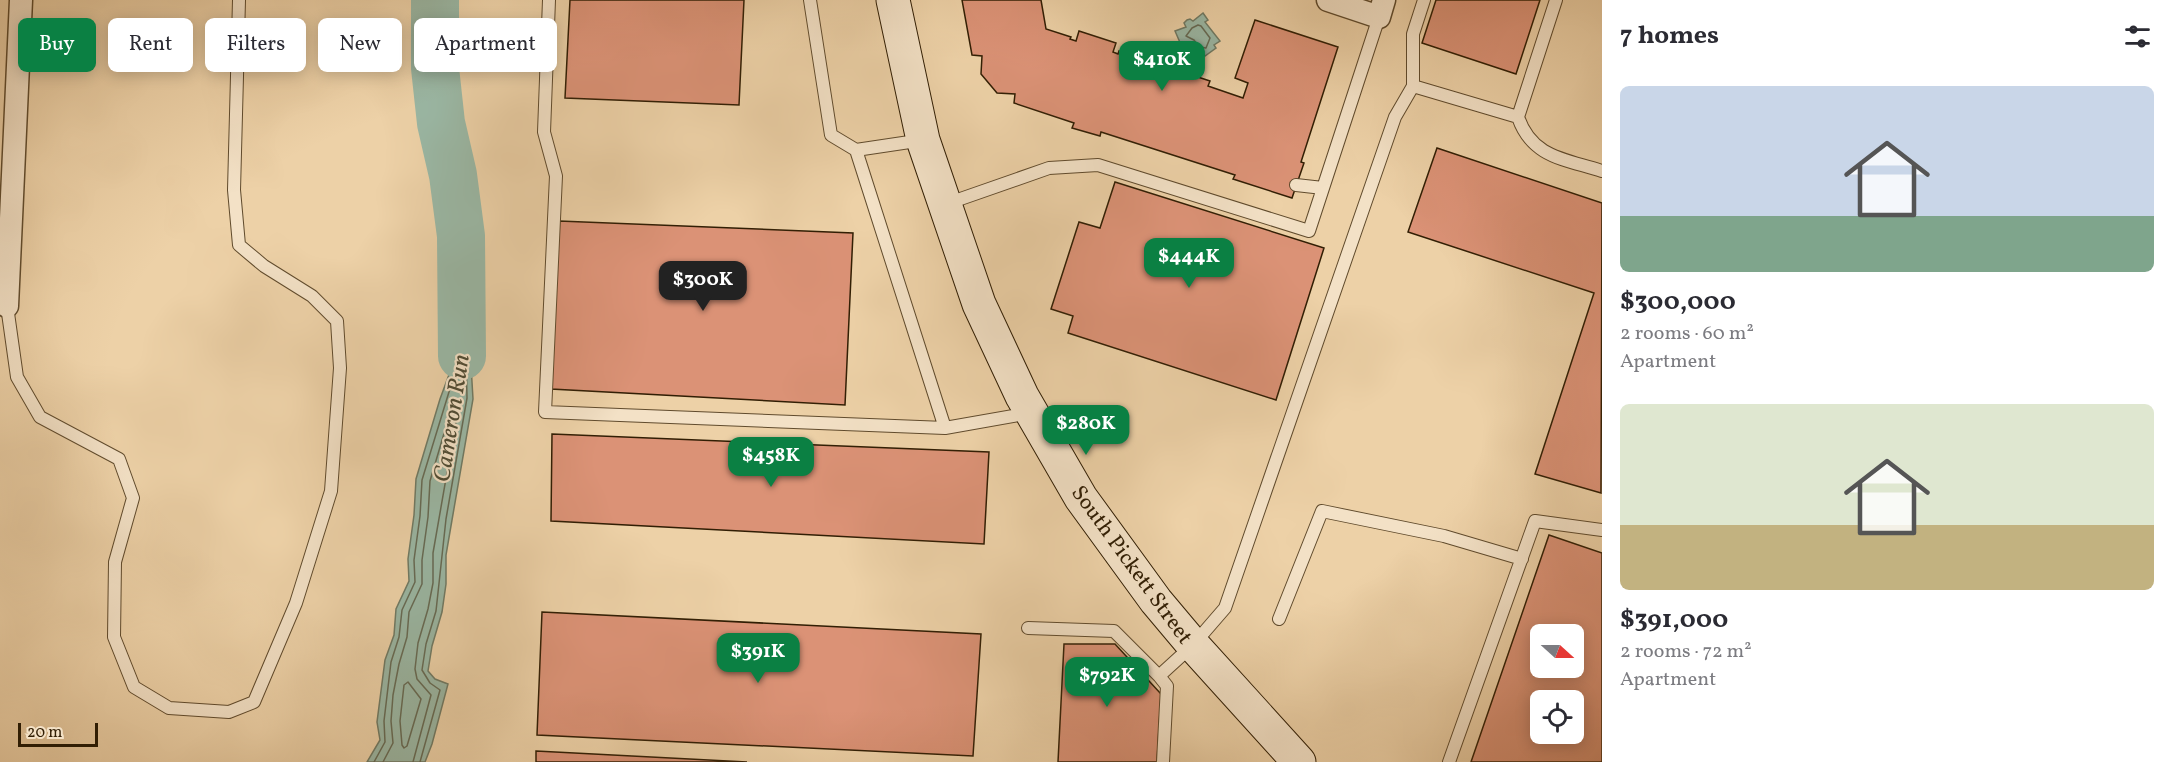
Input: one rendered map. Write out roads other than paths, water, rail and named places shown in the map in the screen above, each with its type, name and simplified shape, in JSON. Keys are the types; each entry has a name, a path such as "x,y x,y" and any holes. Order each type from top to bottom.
{"main road":[{"name":"South Pickett Street","path":"893,0 923,140 944,204 979,304 1032,412 1081,498 1149,592 1193,645 1299,762"}],"street":[{"path":"7,306 21,0"},
{"path":"1328,0 1382,8"}],"lane":[{"path":"7,306 17,377 40,417 119,459 133,498 115,562 114,637 134,687 169,708 230,712 254,702 296,603 332,492 340,368 337,321 312,296 264,266 239,245 234,189 239,0"},
{"path":"549,0 544,132 556,176 544,412 945,428 1032,412"},
{"path":"810,0 831,135 856,150 923,140"},
{"path":"1159,676 1193,645 1225,609 1395,117 1413,86 1413,34 1424,0"},
{"path":"1556,0 1518,117 1530,141 1544,153 1602,171"},
{"path":"944,204 1049,168 1098,165 1310,231 1382,8"},
{"path":"1413,86 1518,117"},
{"path":"856,150 945,428"},
{"path":"1296,185 1323,188"},
{"path":"1279,619 1322,511 1444,536 1522,559"},
{"path":"1449,762 1535,521 1602,531"},
{"path":"1028,628 1114,631 1167,686 1163,762"}],"water":[{"path":"1203,13 1208,20 1205,22 1220,41 1214,45 1216,48 1205,56 1202,53 1197,57 1190,44 1182,47 1175,31 1186,27 1184,23 1187,20 1193,21"},
{"path":"461,291 469,331 473,399 446,555 446,584 442,612 432,646 428,671 435,679 448,684 425,762 367,762 380,740 377,722 385,660 394,635 396,609 409,581 408,559 416,479 450,372"}],"waterway":[{"name":"Cameron Run","path":"435,0 435,68 441,123 453,175 461,236 462,356"}]}
